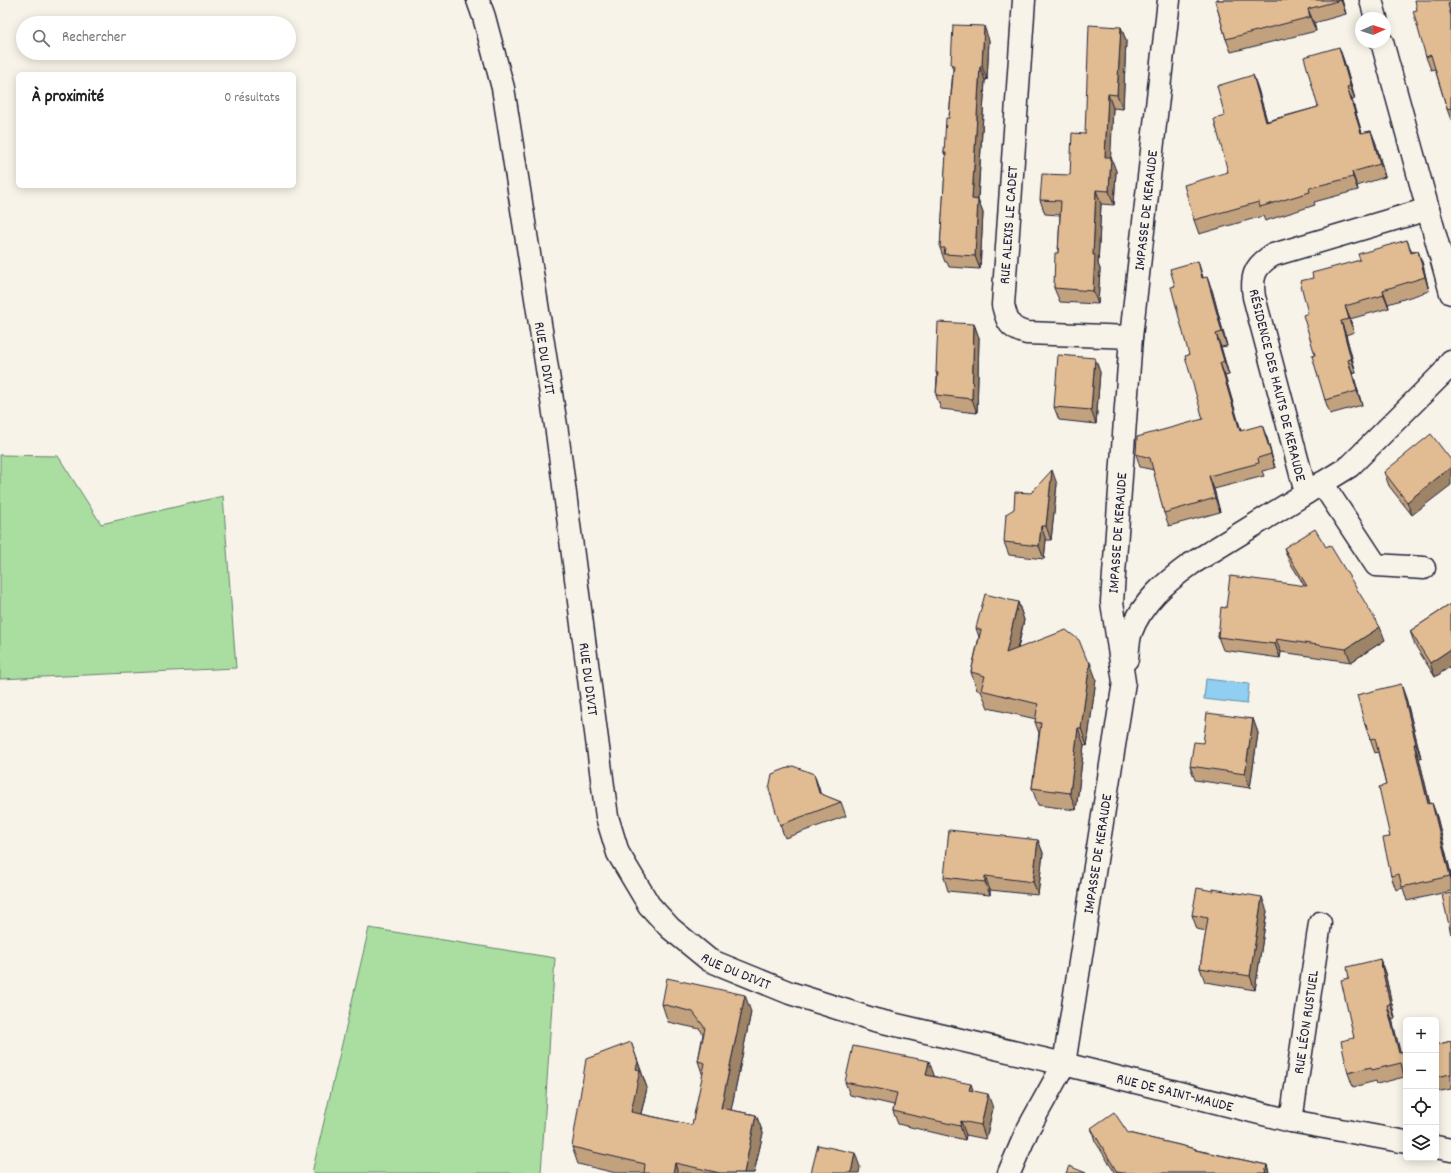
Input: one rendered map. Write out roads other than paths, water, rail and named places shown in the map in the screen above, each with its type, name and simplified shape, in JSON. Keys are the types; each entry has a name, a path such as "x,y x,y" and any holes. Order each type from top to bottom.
{"street":[{"name":"RUE DU DIVIT","path":"478,0 503,88 557,432 607,817 618,853 649,905 670,928 709,960 790,993 875,1020 1064,1064"},
{"name":"RUE ALEXIS LE CADET","path":"1024,0 1003,305 1006,316 1012,327 1018,331 1026,333 1131,338"},
{"name":"IMPASSE DE KERAUDE","path":"1064,1064 1124,682 1112,602 1131,338 1170,0"},
{"path":"1371,0 1374,12"},
{"path":"1384,48 1451,294"},
{"name":"RÉSIDENCE DES HAUTS DE KERAUDE","path":"1424,568 1376,565 1314,488 1254,297 1252,283 1255,271 1263,261 1273,255 1428,209"},
{"name":"RÉSIDENCE DES HAUTS DE KERAUDE","path":"1124,682 1130,633 1141,612 1155,593 1170,578 1350,466 1444,372 1451,361"},
{"name":"RUE LÉON RUSTUEL","path":"1291,1121 1320,923"},
{"name":"RUE DE SAINT-MAUDE","path":"1064,1064 1291,1121 1403,1141"},
{"path":"1009,1173 1027,1131 1064,1064"},
{"path":"1439,1148 1451,1150"}],"water":[{"path":"1206,679 1249,684 1247,704 1204,699"}]}
